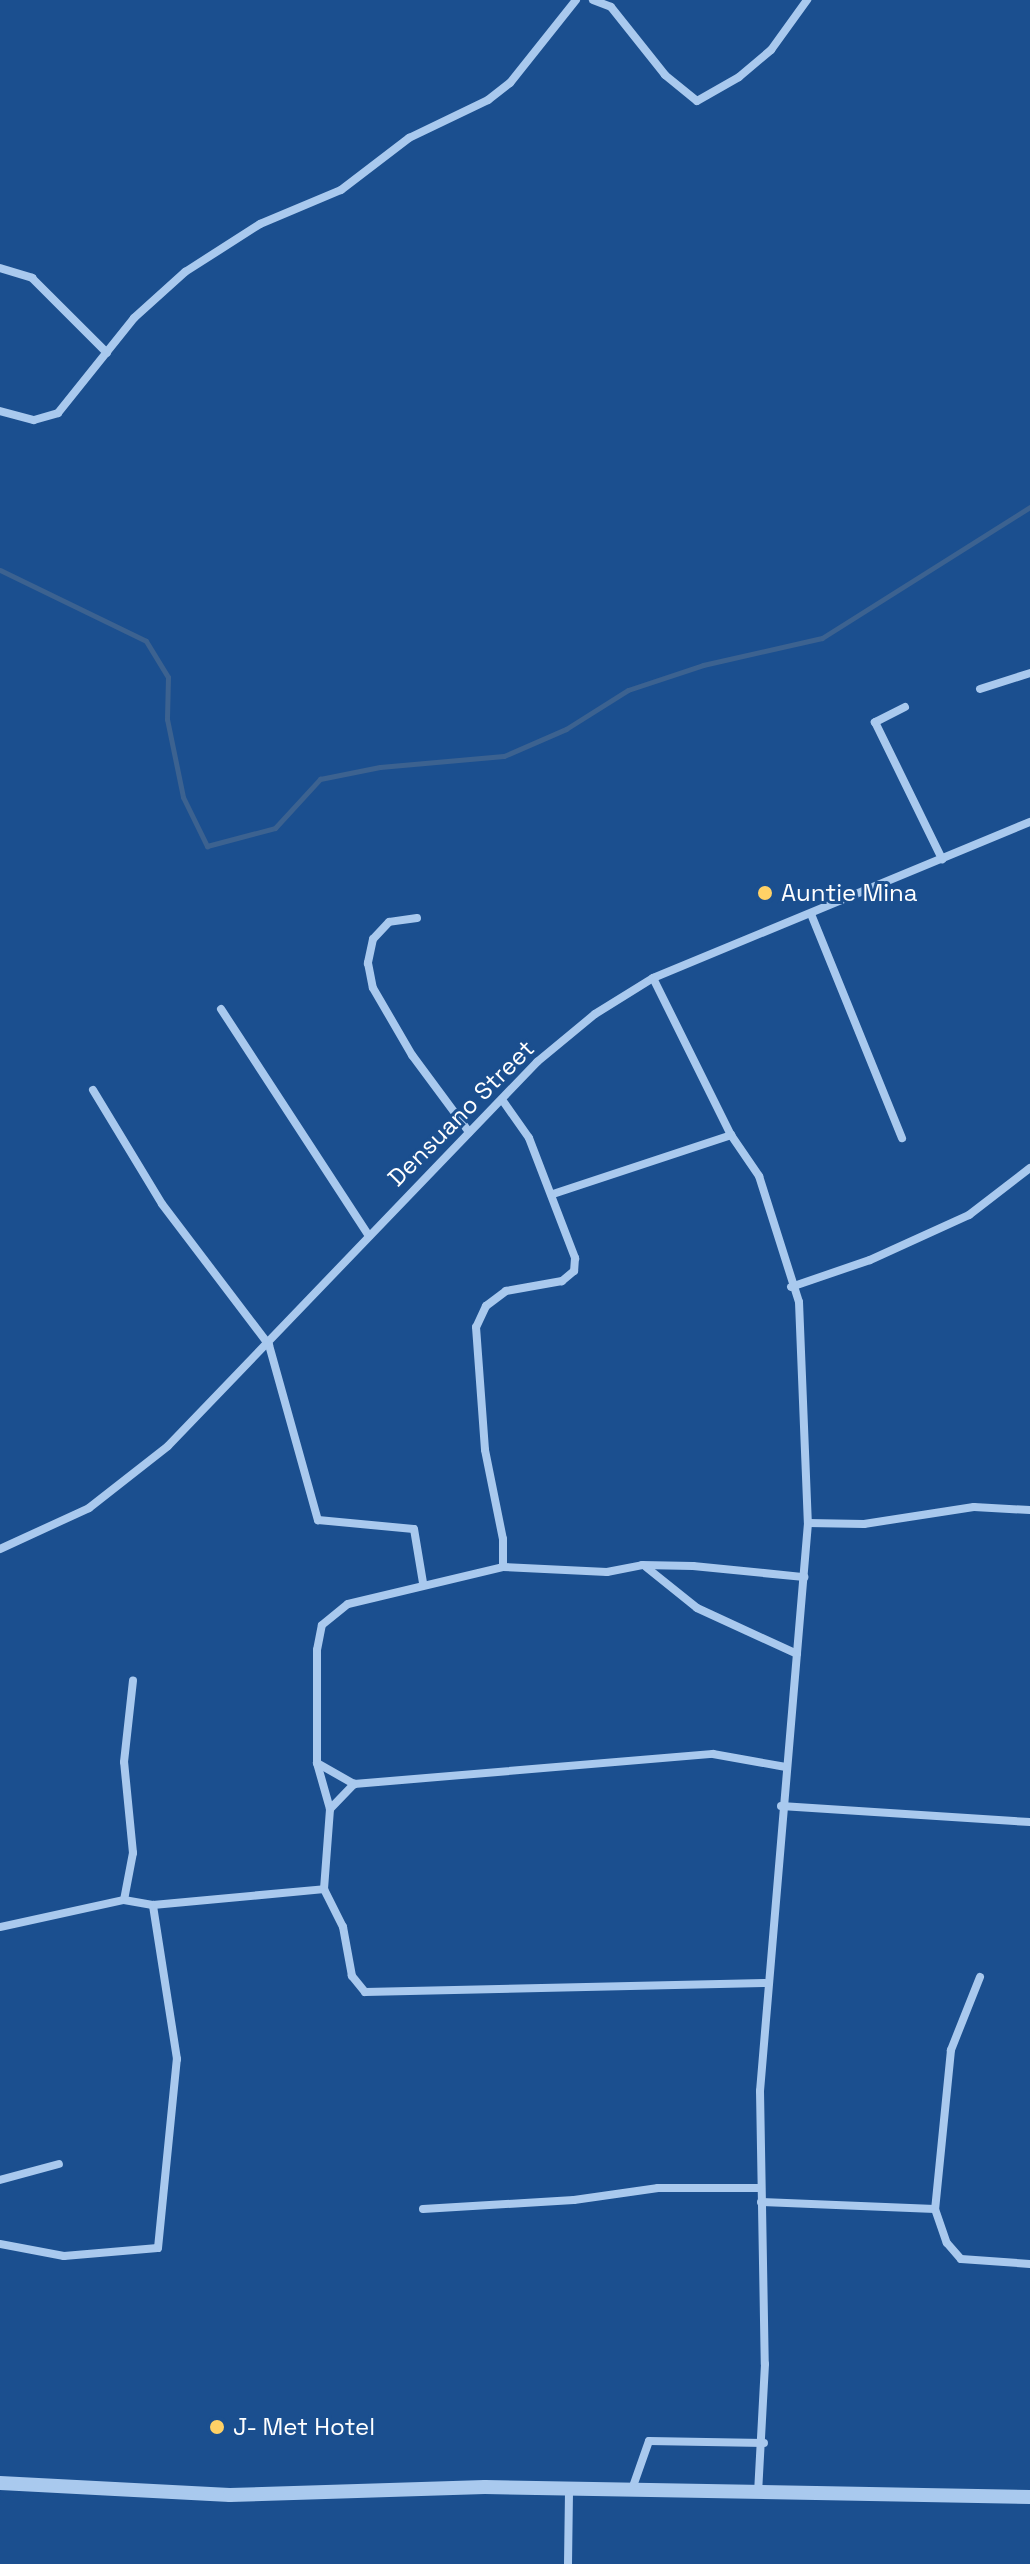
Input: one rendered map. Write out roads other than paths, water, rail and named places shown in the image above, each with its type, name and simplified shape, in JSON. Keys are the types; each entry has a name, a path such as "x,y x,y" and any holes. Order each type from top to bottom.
{"street":[{"path":"0,411 34,420 58,413 134,318 185,272 260,224 341,190 409,138 499,92 576,0"},
{"path":"593,0 611,7 665,75 697,101 739,77 771,50 807,0"},
{"path":"793,0 799,9"},
{"path":"0,268 32,278 107,353"},
{"path":"980,689 1030,673"},
{"path":"905,707 875,722 942,859"},
{"name":"Densuano Street","path":"0,1549 76,1516 129,1479 269,1345 537,1062 583,1024 653,978 1030,822"},
{"path":"811,914 902,1138"},
{"path":"417,918 389,922 373,939 368,963 373,988 405,1044 469,1132"},
{"path":"653,978 731,1135 759,1176 791,1287 799,1302 808,1523 765,1983 760,2188 764,2443 758,2496"},
{"path":"221,1009 369,1236"},
{"path":"93,1090 162,1204 269,1345 318,1520 414,1529 423,1583"},
{"path":"503,1101 529,1138 575,1258 574,1271 545,1288 506,1291 486,1306 476,1327 485,1450 503,1539 503,1567"},
{"path":"553,1194 731,1135"},
{"path":"791,1287 870,1260 969,1215 1030,1168"},
{"path":"808,1523 864,1524 974,1507 1030,1510"},
{"path":"642,1565 670,1582 697,1608 797,1654"},
{"path":"765,1983 365,1992 352,1976 343,1927 324,1889 330,1809 317,1763 316,1696 322,1625 348,1604 423,1583 503,1567 607,1572 642,1565 804,1577"},
{"path":"124,1900 122,1889 133,1853 124,1762 133,1680"},
{"path":"317,1763 354,1784 713,1754 786,1767"},
{"path":"330,1809 354,1784"},
{"path":"781,1806 1030,1822"},
{"path":"0,1927 124,1900 153,1905 324,1889"},
{"path":"0,2244 64,2256 158,2248 177,2059 153,1905"},
{"path":"980,1977 951,2050 935,2209 947,2243 961,2259 1030,2264"},
{"path":"0,2180 59,2164"},
{"path":"423,2209 574,2200 658,2188 760,2188"},
{"path":"761,2202 935,2209"},
{"path":"631,2493 649,2441 764,2443"},
{"path":"0,2483 230,2495 569,2488 758,2496 1030,2497"},
{"path":"568,2564 569,2488"}],"waterway":[{"path":"0,570 146,641 168,677 167,719 183,797 207,846 275,828 320,779 380,767 504,756 566,729 628,690 703,665 822,638 1030,507"}],"place":[{"name":"Auntie Mina","path":"765,893"},
{"name":"J- Met Hotel","path":"217,2427"}]}
